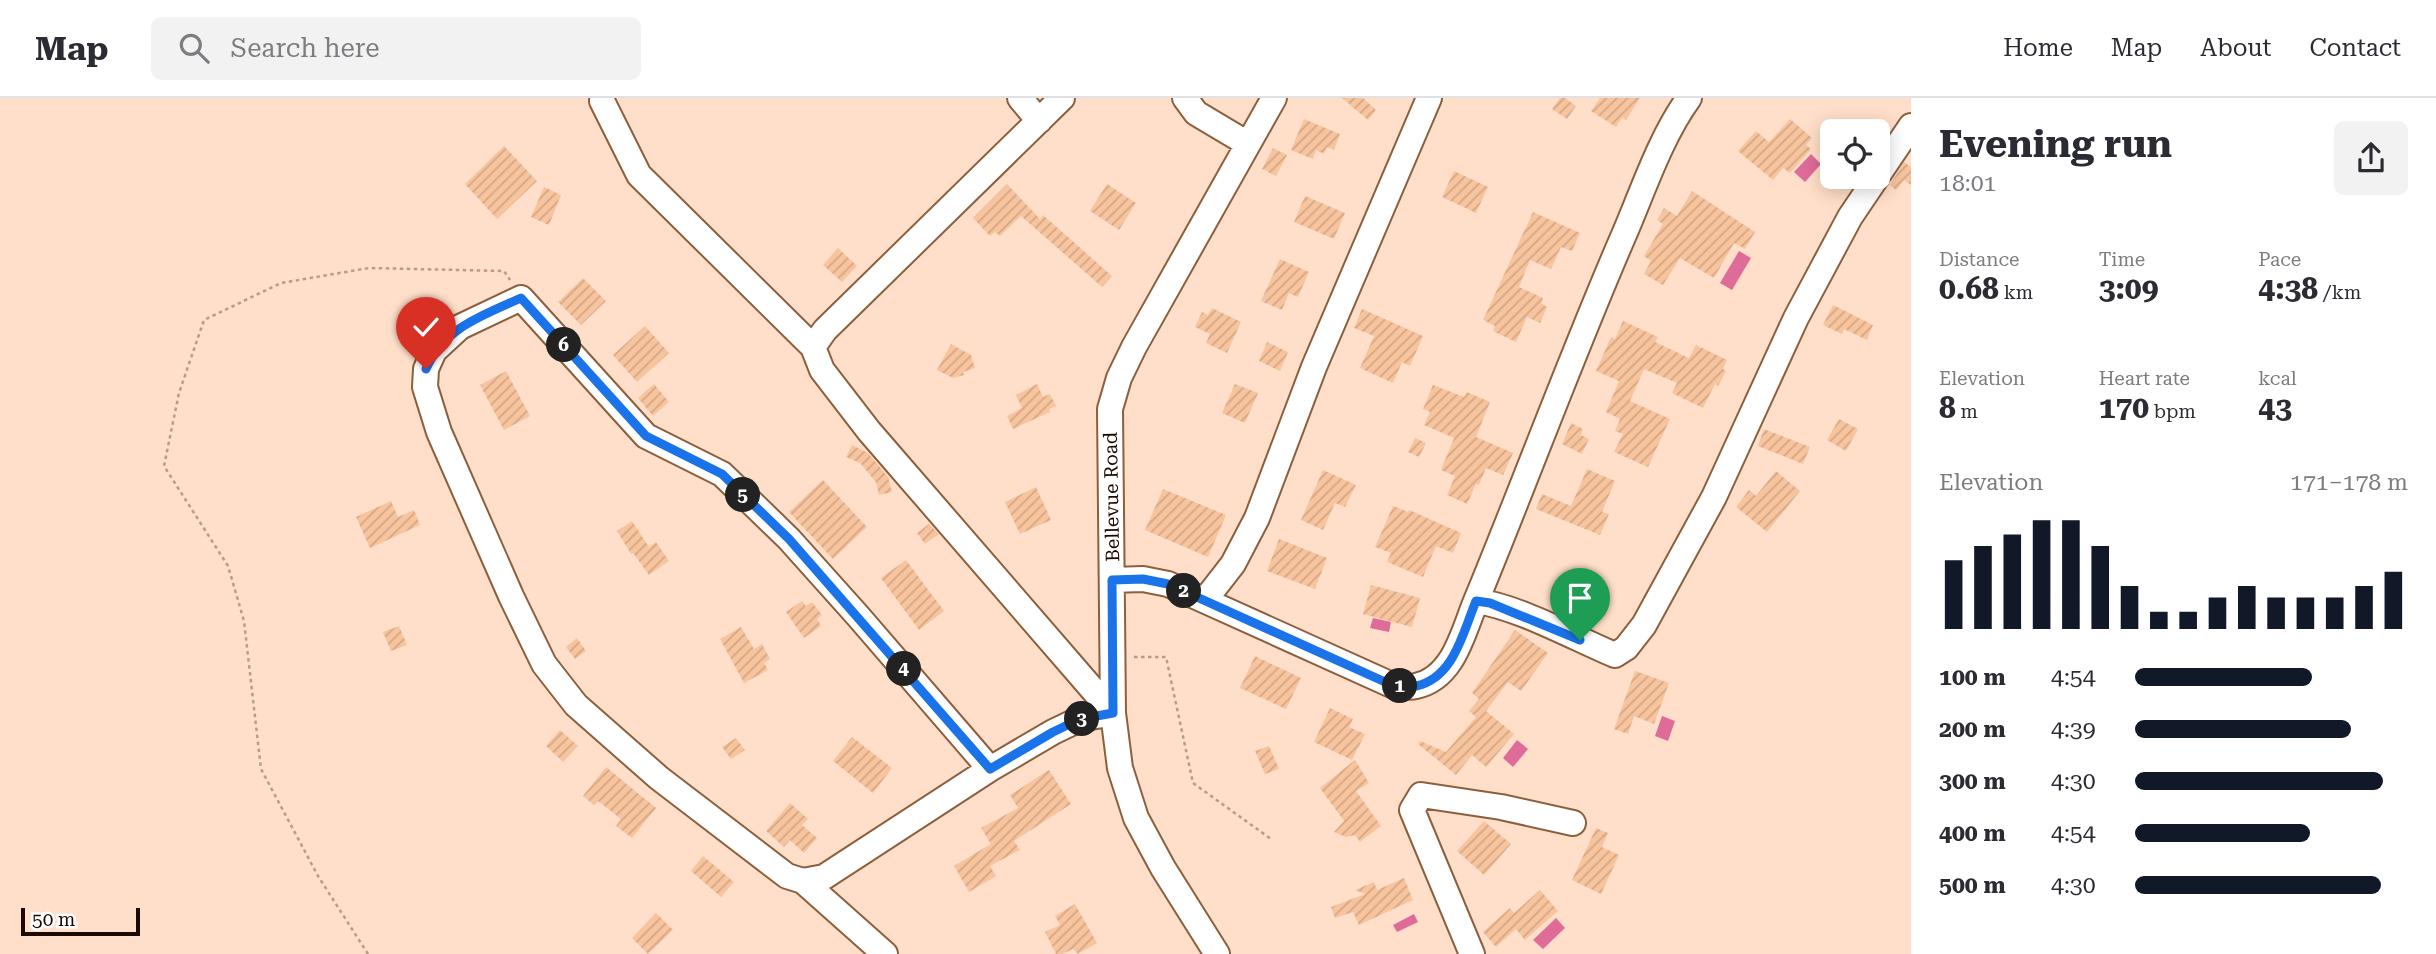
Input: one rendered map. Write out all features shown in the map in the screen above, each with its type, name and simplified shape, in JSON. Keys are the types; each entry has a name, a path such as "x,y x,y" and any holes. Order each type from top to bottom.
{"street":[{"path":"1020,98 1039,121"},
{"path":"813,347 825,330 1062,98"},
{"path":"1185,98 1196,113 1248,144"},
{"name":"Bellevue Road","path":"1217,954 1163,868 1136,818 1120,768 1113,713 1110,409 1119,378 1273,98"},
{"path":"1205,600 1233,564 1256,518 1314,367 1429,98"},
{"path":"1112,580 1143,579 1168,584 1394,686 1415,687 1444,672 1457,649 1596,299 1658,158 1689,98"},
{"path":"602,101 639,175 813,347 822,370 869,431 1113,713 1071,723 990,769 824,877 803,881"},
{"path":"1890,157 1911,126"},
{"path":"1476,601 1490,603 1524,616 1615,655 1626,648 1644,625 1714,496 1796,317 1850,217 1868,189"},
{"path":"885,954 803,881 788,876 659,778 576,705 544,664 439,432 425,387 426,369 434,351 460,327 521,298 646,436 722,474 789,539 990,769"},
{"path":"1472,954 1412,810 1421,795 1501,807 1573,823"}],"path":[{"path":"368,954 318,876 261,769 244,621 228,566 164,466 179,393 204,320 281,283 369,268 504,271 521,298"},
{"path":"1113,656 1166,657 1193,783 1271,839"}],"shaded area":[{"path":"1811,154 1820,163 1805,182 1794,172"},
{"path":"1739,251 1751,258 1732,290 1720,283"},
{"path":"1373,618 1391,622 1389,632 1370,628"},
{"path":"1662,716 1675,721 1668,741 1655,736"},
{"path":"1517,740 1528,749 1513,767 1503,758"},
{"path":"1414,914 1418,922 1397,932 1393,925"},
{"path":"1556,918 1565,928 1543,949 1533,940"}],"building":[{"path":"1342,98 1363,98 1376,110 1368,120"},
{"path":"1560,98 1565,98 1576,106 1567,119 1552,109"},
{"path":"1600,98 1640,98 1626,120 1622,118 1616,127 1591,111"},
{"path":"1304,119 1340,134 1334,150 1327,147 1324,154 1316,150 1313,159 1291,150"},
{"path":"1790,119 1812,138 1806,145 1811,149 1790,173 1783,168 1773,180 1738,151 1756,131 1769,142"},
{"path":"504,146 537,181 497,219 465,184"},
{"path":"1273,148 1287,155 1276,176 1262,169"},
{"path":"1904,162 1911,167 1911,185 1904,180 1896,190 1890,185"},
{"path":"1454,171 1488,187 1476,213 1442,197"},
{"path":"1007,184 1040,219 1043,215 1112,276 1102,287 1021,216 1000,236 995,232 990,236 973,218"},
{"path":"1107,184 1136,203 1119,230 1090,211"},
{"path":"544,187 561,195 549,225 531,217"},
{"path":"1692,191 1755,232 1745,249 1734,243 1714,278 1680,258 1663,285 1644,274 1651,261 1644,256 1663,224 1657,220 1664,208 1677,216"},
{"path":"1305,196 1345,213 1334,239 1294,222"},
{"path":"1533,212 1580,233 1572,251 1561,247 1551,269 1530,260 1519,287 1543,298 1541,303 1547,307 1540,323 1527,317 1516,342 1493,331 1495,326 1483,320"},
{"path":"838,248 857,266 842,282 823,265"},
{"path":"1280,259 1309,272 1298,297 1289,293 1282,310 1261,301"},
{"path":"583,278 606,301 581,325 558,302"},
{"path":"1833,305 1873,325 1867,340 1844,329 1842,334 1823,325"},
{"path":"1212,308 1241,322 1227,353 1206,343 1210,334 1195,327 1202,312 1208,315"},
{"path":"1362,309 1423,336 1410,366 1402,362 1393,383 1360,368 1374,336 1354,328"},
{"path":"1623,321 1658,337 1655,342 1689,358 1696,345 1727,360 1723,369 1726,371 1718,386 1715,384 1703,408 1672,393 1677,383 1644,369 1630,401 1670,419 1648,467 1614,452 1623,434 1615,431 1620,419 1606,412 1619,381 1596,371 1611,337 1615,339"},
{"path":"645,326 669,353 637,382 613,355"},
{"path":"1267,342 1288,352 1280,371 1259,361"},
{"path":"951,344 971,355 975,368 953,378 937,370"},
{"path":"506,371 530,416 504,430 480,385"},
{"path":"654,384 669,402 653,416 638,398"},
{"path":"1037,384 1043,397 1050,394 1056,406 1049,409 1050,412 1013,429 1007,416 1022,408 1016,395"},
{"path":"1235,384 1258,393 1245,423 1222,413"},
{"path":"1433,385 1464,397 1467,392 1490,402 1476,437 1513,453 1503,475 1486,468 1467,504 1447,495 1455,476 1441,470 1454,438 1424,425 1430,412 1423,409"},
{"path":"1839,419 1858,429 1846,451 1827,440"},
{"path":"1571,423 1583,429 1581,435 1589,439 1582,454 1562,444"},
{"path":"1764,429 1810,447 1803,464 1758,446"},
{"path":"1415,438 1426,443 1419,457 1408,452"},
{"path":"852,445 868,453 888,477 892,492 879,495 876,482 860,463 846,457"},
{"path":"1587,469 1615,481 1602,512 1609,514 1600,535 1536,509 1542,494 1571,506"},
{"path":"1323,470 1356,485 1345,507 1335,503 1323,530 1301,520"},
{"path":"1776,471 1800,491 1767,532 1736,507 1749,490 1756,496"},
{"path":"823,480 867,527 833,559 789,512"},
{"path":"1036,487 1051,520 1020,534 1005,502"},
{"path":"1163,489 1226,515 1208,557 1145,530"},
{"path":"391,501 398,517 414,510 420,525 370,548 356,517"},
{"path":"1393,506 1408,512 1409,510 1461,533 1453,553 1436,546 1423,577 1387,562 1391,553 1375,547"},
{"path":"632,521 649,547 656,542 669,561 649,575 633,553 631,554 617,531"},
{"path":"929,524 939,534 925,544 917,533"},
{"path":"1279,539 1327,558 1315,589 1267,571"},
{"path":"906,560 944,611 919,630 881,578"},
{"path":"1371,585 1420,598 1412,627 1363,614"},
{"path":"802,601 806,606 812,602 822,615 817,619 821,626 804,638 786,612"},
{"path":"399,626 407,645 391,651 383,632"},
{"path":"741,627 754,649 762,644 770,659 764,663 768,670 744,683 720,639"},
{"path":"1515,630 1548,653 1521,691 1508,682 1486,711 1514,734 1486,767 1472,755 1456,775 1418,744 1420,741 1446,752 1476,717 1469,711 1479,699 1472,693"},
{"path":"577,638 586,651 575,659 566,647"},
{"path":"1255,656 1301,678 1286,709 1240,688"},
{"path":"1635,671 1669,683 1654,724 1634,716 1628,734 1614,729"},
{"path":"1330,708 1353,719 1349,727 1365,734 1352,760 1314,742"},
{"path":"560,730 578,746 563,762 546,746"},
{"path":"852,737 892,768 873,793 833,761"},
{"path":"736,738 745,750 731,759 722,747"},
{"path":"1269,746 1279,769 1265,774 1255,751"},
{"path":"1355,760 1369,783 1356,791 1381,826 1360,842 1355,835 1346,837 1334,832 1344,821 1320,788"},
{"path":"606,767 656,808 632,838 616,826 621,819 598,801 594,805 583,796"},
{"path":"1049,770 1071,804 1014,841 1020,850 990,866 996,876 969,892 954,866 991,844 981,828 1018,808 1010,795"},
{"path":"790,803 808,819 802,825 817,838 804,853 790,840 784,847 766,831"},
{"path":"1484,821 1511,844 1484,875 1457,851"},
{"path":"1596,828 1608,833 1602,847 1619,855 1601,894 1572,880"},
{"path":"703,856 734,882 721,897 691,871"},
{"path":"1404,878 1413,900 1359,925 1353,912 1335,918 1331,907 1365,894 1355,890 1374,882 1377,890"},
{"path":"1540,890 1558,911 1525,940 1516,929 1496,947 1483,932 1510,908 1514,913"},
{"path":"1075,904 1097,943 1078,954 1073,949 1056,954 1045,932 1060,925 1055,916"},
{"path":"656,913 673,930 648,954 632,938"}],"route":[{"path":"426,369 434,351 460,327 521,298 646,436 722,474 789,539 990,769 1080,719 1113,713 1112,580 1143,579 1168,584 1394,686 1415,687 1444,672 1457,649 1476,601 1490,603 1580,640"}]}
